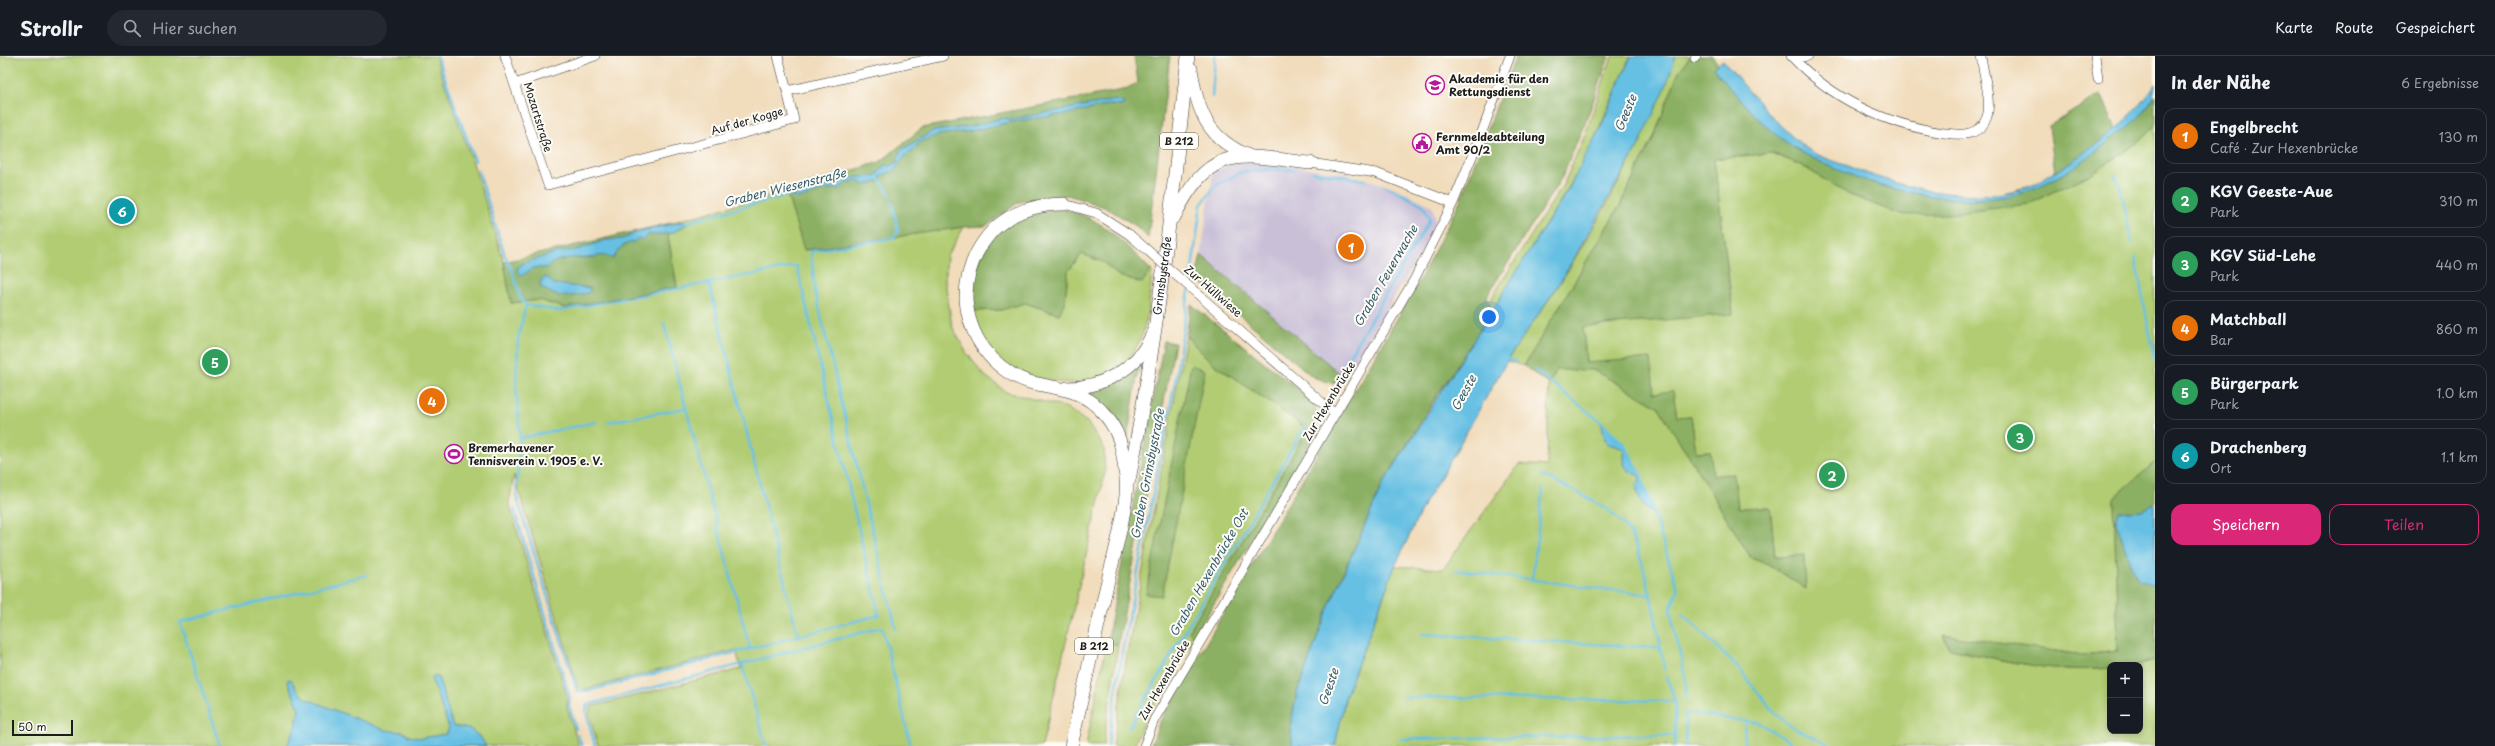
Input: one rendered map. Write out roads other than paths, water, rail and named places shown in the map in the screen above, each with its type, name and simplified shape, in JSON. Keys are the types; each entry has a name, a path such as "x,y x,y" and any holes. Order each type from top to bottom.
{"highway":[{"path":"1189,56 1196,97 1207,123 1230,147 1250,156 1310,163"},
{"name":"Grimsbystraße","path":"1127,494 1147,388 1156,327 1170,225 1189,56"},
{"path":"1170,225 1186,192 1200,175 1218,163 1250,156"},
{"path":"1064,204 1026,210 998,226 978,251 969,271 966,293 971,325 980,344 994,361 1021,379 1061,388 1086,397 1101,410 1113,425 1122,449 1127,494"},
{"path":"1061,388 1088,386 1113,377 1134,361 1143,351 1156,327"},
{"name":"B 212","path":"1071,746 1127,494"}],"street":[{"name":"Mozartstraße","path":"505,56 548,185"},
{"path":"515,84 595,56"},
{"path":"778,56 787,91"},
{"name":"Auf der Kogge","path":"548,185 794,120 787,91 942,56"},
{"name":"Zur Hexenbrücke","path":"1144,746 1154,720 1414,280 1453,203 1510,56"},
{"path":"1792,57 1808,56"},
{"path":"1792,57 1831,91 1866,112 1885,120 1914,128 1959,135 1967,134 1980,129 1986,119 1989,108 1981,56"},
{"path":"2095,56 2098,78"},
{"path":"1310,163 1376,174 1453,203"},
{"name":"Zur Hüllwiese","path":"1064,204 1096,213 1130,235 1335,414"}],"water":[{"name":"Geeste","path":"1631,56 1676,56 1665,89 1639,145 1559,284 1508,359 1445,470 1425,502 1395,566 1346,695 1335,746 1292,746 1291,723 1297,693 1329,606 1383,484 1569,188 1602,124"},
{"path":"1723,60 1752,95 1783,128 1812,152 1896,183 1966,195 1989,195 2010,192 2030,186 2049,176 2111,133 2131,115 2155,84 2154,94 2150,104 2136,120 2067,172 2028,191 2001,197 1971,199 1940,197 1908,192 1877,184 1847,174 1795,148 1761,122 1713,68"},
{"path":"1115,100 1124,103 1123,106 1109,105 1067,114 1015,121 971,131 938,135 920,142 913,151 905,156 895,170 881,176 881,181 864,185 857,180 846,183 839,189 826,190 796,198 790,197 847,178 876,176 884,165 891,166 897,162 901,150 933,131 973,126 1002,118 1012,119"},
{"path":"685,221 686,225 672,233 648,235 643,240 638,238 634,242 626,244 619,249 613,259 602,256 564,259 551,264 546,268 534,268 523,275 518,273 517,268 524,263 559,252 576,250 606,240 622,239 640,231"},
{"path":"547,277 554,284 591,288 588,293 568,296 552,294 540,286 541,280"},
{"path":"1601,422 1625,445 1641,475 1654,514 1646,509 1641,502 1636,484 1640,481 1639,476 1629,471 1624,465 1624,449 1606,443"},
{"path":"2155,504 2155,583 2151,584 2139,579 2131,566 2116,522 2119,512 2141,510"},
{"path":"433,676 438,677 453,726 470,729 480,737 486,746 287,746 296,725 299,709 287,680 291,679 296,689 307,699 385,730 403,732 409,736 421,738 446,734 449,728 431,678"}],"waterway":[{"path":"437,56 475,161"},
{"name":"Graben Grimsbystraße","path":"1212,97 1215,56"},
{"name":"Graben Feuerwache","path":"1190,283 1201,205 1215,186 1241,172 1270,169 1294,170"},
{"path":"478,170 505,256 512,270 521,299 526,305 559,311 797,266 879,615 588,691 577,691 516,495 520,438 516,387 518,338 526,305"},
{"name":"Graben Feuerwache","path":"1313,172 1366,180"},
{"path":"2114,175 2120,186 2132,244"},
{"path":"881,181 890,195"},
{"name":"Graben Feuerwache","path":"1341,370 1430,219 1423,205 1386,186"},
{"name":"Graben Wiesenstraße","path":"684,223 792,194"},
{"path":"892,202 898,231 893,238 811,251 815,291 896,629"},
{"path":"2135,257 2155,361"},
{"path":"709,283 798,636"},
{"name":"Graben Grimsbystraße","path":"1108,746 1121,658 1176,377 1189,290"},
{"path":"608,422 686,408 664,323"},
{"path":"1505,358 1516,362"},
{"path":"1535,370 1601,422 1625,445 1641,475 1678,589 1670,610 1686,681 1686,699"},
{"path":"686,408 750,649"},
{"path":"520,438 596,422"},
{"name":"Graben Hexenbrücke Ost","path":"1128,729 1305,426"},
{"path":"1542,475 1597,503 1617,517 1625,526 1633,539 1645,574 1655,615 1665,669"},
{"path":"1532,580 1543,489"},
{"path":"514,509 570,698 569,705 576,729"},
{"path":"1456,570 1650,595"},
{"path":"220,746 180,622 367,575"},
{"path":"1683,614 1737,667 1777,715 1792,727 1831,746"},
{"path":"595,746 586,713 587,705 882,627 911,746"},
{"path":"1422,634 1660,648"},
{"path":"742,664 766,746"},
{"path":"1667,677 1675,701 1675,746"},
{"path":"1403,697 1675,701"},
{"path":"1686,746 1685,713 1759,723 1797,746"},
{"path":"1744,746 1745,721"},
{"path":"578,735 582,746"},
{"path":"1401,739 1675,735"}],"place":[{"name":"Akademie für den Rettungsdienst","path":"1435,85"},
{"name":"Fernmeldeabteilung Amt 90/2","path":"1422,143"},
{"name":"Drachenberg","path":"122,211"},
{"name":"Engelbrecht","path":"1351,247"},
{"name":"Bürgerpark","path":"215,362"},
{"name":"Matchball","path":"432,401"},
{"name":"KGV Süd-Lehe","path":"2020,437"},
{"name":"Bremerhavener Tennisverein v. 1905 e. V.","path":"454,454"},
{"name":"KGV Geeste-Aue","path":"1832,475"}]}
